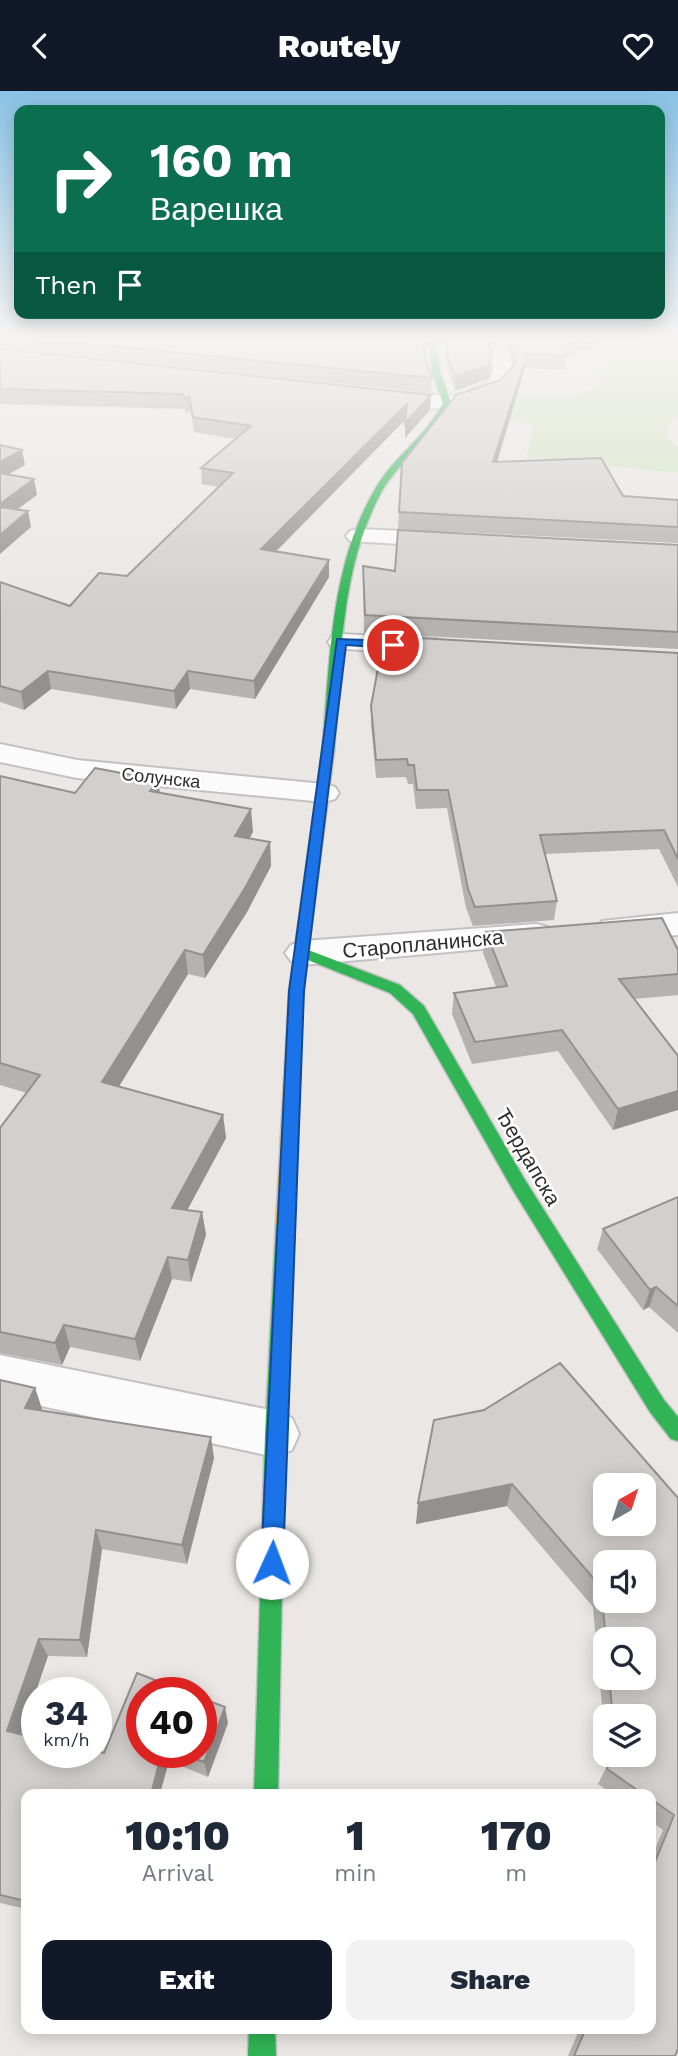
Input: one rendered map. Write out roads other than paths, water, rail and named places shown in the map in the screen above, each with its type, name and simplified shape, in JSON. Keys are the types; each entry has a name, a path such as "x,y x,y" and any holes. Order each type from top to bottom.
{"street":[{"path":"266,1789 275,1434 296,991 324,793 346,581 358,536 377,492 390,471 429,429"},
{"path":"358,536 468,541"},
{"path":"341,642 462,648"},
{"name":"Солунска","path":"0,753 77,768 324,793"},
{"name":"Старопланинска","path":"303,953 574,932 675,931"},
{"name":"Ђердапска","path":"303,953 383,984 419,1010 519,1185 657,1406 678,1431"},
{"path":"0,1376 275,1434"},
{"path":"262,2034 262,2056"}]}
